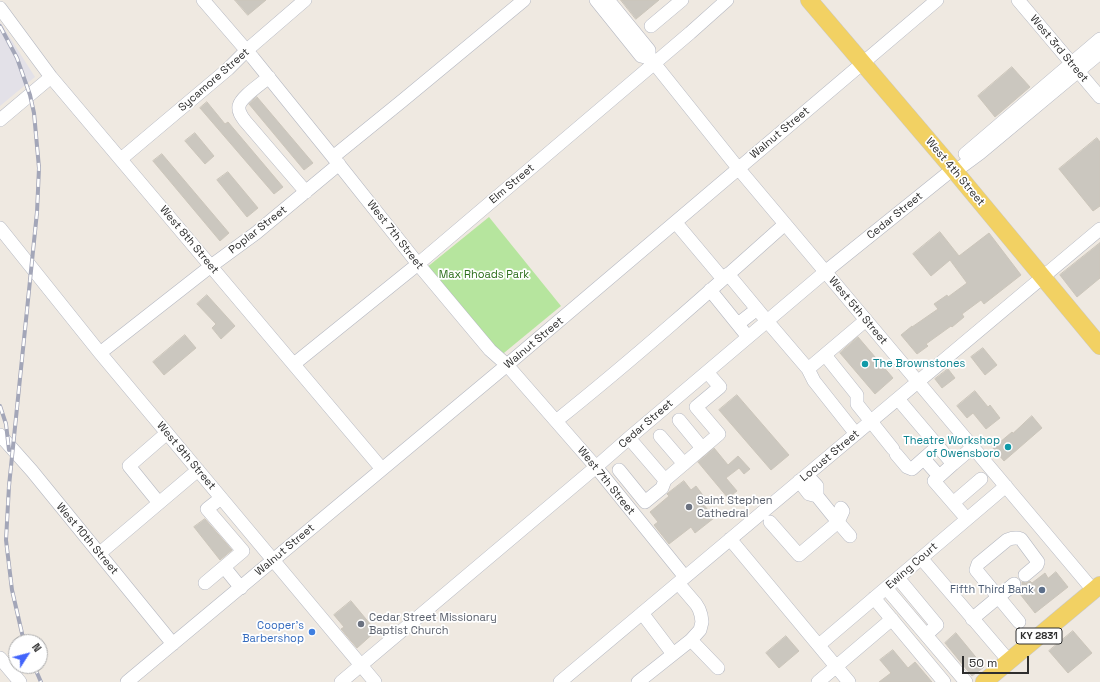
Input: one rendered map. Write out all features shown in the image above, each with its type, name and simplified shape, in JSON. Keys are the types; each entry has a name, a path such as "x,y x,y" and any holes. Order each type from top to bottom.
{"main road":[{"name":"West 4th Street","path":"809,0 953,169 1100,346"},
{"name":"KY 2831","path":"984,682 1098,591"}],"street":[{"name":"West 7th Street","path":"203,0 247,50 418,264 490,350 507,365 596,467 681,580 701,615 702,622 700,630 691,640 638,682"},
{"name":"Sycamore Street","path":"121,159 228,69 247,50 305,0"},
{"name":"Poplar Street","path":"100,353 256,233 306,192 336,160 402,102 524,0"},
{"name":"West 5th Street","path":"596,0 641,56 652,61"},
{"name":"West 5th Street","path":"608,0 649,50 652,61 738,168 1039,526 1098,591"},
{"path":"651,26 682,0"},
{"name":"Walnut Street","path":"127,682 676,223 738,168 937,0"},
{"name":"West 3rd Street","path":"1018,0 1100,97"},
{"name":"Elm Street","path":"294,364 418,264 721,2"},
{"name":"West 8th Street","path":"0,8 51,76 382,469"},
{"name":"Cedar Street","path":"341,682 825,272 953,169 961,167 980,153 1075,67 1100,39"},
{"name":"Cedar Street","path":"1075,67 1100,53"},
{"path":"0,120 51,76"},
{"path":"269,77 242,101 239,106 240,112 245,121 306,192"},
{"path":"676,223 757,310 808,369 814,381 856,434"},
{"path":"556,420 660,334 785,224"},
{"name":"Locust Street","path":"565,680 681,580 1100,229"},
{"name":"West 9th Street","path":"2,234 375,682"},
{"path":"710,290 748,337"},
{"path":"738,324 757,310"},
{"path":"808,369 866,320"},
{"path":"825,355 857,395 857,404 870,422 907,467 912,469 938,446"},
{"path":"619,470 645,502 662,488 665,480 719,434 696,407 720,387 707,372"},
{"path":"898,398 953,464"},
{"path":"679,420 702,448"},
{"path":"159,503 129,466 167,433"},
{"name":"West 10th Street","path":"0,435 37,477 173,644"},
{"path":"660,436 684,464"},
{"path":"629,438 665,480"},
{"path":"967,519 934,481 973,447"},
{"path":"924,459 939,476"},
{"path":"100,554 198,470"},
{"path":"770,522 799,555 838,522 843,511 834,499 818,498 809,494 803,478"},
{"path":"953,503 981,479"},
{"name":"Ewing Court","path":"819,645 1006,486"},
{"path":"205,583 243,551 208,509 221,498"},
{"path":"818,498 850,536"},
{"path":"1022,540 1039,526"},
{"path":"1019,622 977,572 976,567 1007,540 1011,538 1018,538 1022,540 1038,562 1037,565 1025,575"},
{"path":"730,539 849,682"},
{"path":"921,558 1009,661"},
{"path":"224,567 241,588"},
{"path":"898,578 937,625 926,635"},
{"path":"972,618 1014,584"},
{"path":"886,588 966,682"},
{"path":"874,598 944,682"},
{"path":"642,613 673,654"},
{"path":"818,682 892,619"},
{"path":"691,640 718,668"},
{"path":"0,658 20,682"}],"shaded area":[{"path":"0,22 35,77 0,106"}],"green space":[{"name":"Max Rhoads Park","path":"489,217 561,306 499,357 426,268"}],"building":[{"path":"235,0 266,0 248,15"},
{"path":"621,0 659,0 636,19"},
{"path":"1012,67 1030,87 995,117 978,96"},
{"path":"257,97 313,163 304,170 249,104"},
{"path":"207,102 225,124 228,122 283,187 274,194 200,108"},
{"path":"195,133 214,156 205,164 185,141"},
{"path":"1097,138 1100,142 1100,206 1093,211 1059,169"},
{"path":"162,154 229,233 220,241 153,161"},
{"path":"228,172 258,208 247,217 217,180"},
{"path":"940,232 959,256 989,233 1021,275 984,304 981,300 962,314 964,317 952,327 951,326 926,344 928,346 917,354 901,335 938,309 934,304 947,295 948,297 967,283 950,260 931,276 913,254"},
{"path":"1100,243 1100,278 1077,297 1060,275"},
{"path":"207,295 235,326 221,339 212,328 216,324 197,304"},
{"path":"185,335 196,348 164,375 153,362"},
{"name":"The Brownstones","path":"858,337 893,378 875,394 840,353"},
{"path":"983,348 997,365 985,375 971,357"},
{"path":"948,369 955,378 942,388 935,379"},
{"path":"975,391 988,407 990,405 1000,418 986,429 973,413 967,418 957,406"},
{"path":"737,395 789,455 771,470 719,410"},
{"path":"1032,416 1042,428 1004,461 993,448"},
{"path":"714,448 728,465 738,456 750,469 744,474 739,468 726,478 737,491 728,498 698,462"},
{"path":"684,481 691,490 696,486 705,498 701,501 714,518 695,533 691,527 669,544 654,525 658,522 650,512 669,496 667,494 668,493"},
{"path":"205,519 232,550 220,560 194,527"},
{"name":"Fifth Third Bank","path":"1056,572 1068,587 1035,613 1020,594 1022,593 1019,590 1022,586 1022,582 1026,583 1030,581 1032,583 1045,573 1048,578"},
{"name":"Cedar Street Missionary Baptist Church","path":"351,601 376,631 357,648 341,629 344,627 334,615"},
{"path":"1073,631 1092,653 1068,673 1049,651"},
{"path":"956,633 984,667 972,676 945,643"},
{"path":"786,636 799,651 779,668 766,653"},
{"path":"893,650 908,668 915,662 932,682 879,682 891,673 880,660"}],"railway":[{"path":"0,26 17,58 30,95 34,113 39,168 37,212 9,486 6,540 12,590 22,634"},
{"path":"0,406 6,424 9,450"},
{"path":"38,674 41,682"}],"place":[{"name":"The Brownstones","path":"865,364"},
{"name":"Theatre Workshop of Owensboro","path":"1008,447"},
{"name":"Saint Stephen Cathedral","path":"689,507"},
{"name":"Fifth Third Bank","path":"1042,590"},
{"name":"Cedar Street Missionary Baptist Church","path":"361,624"},
{"name":"Cooper's Barbershop","path":"312,632"}]}
